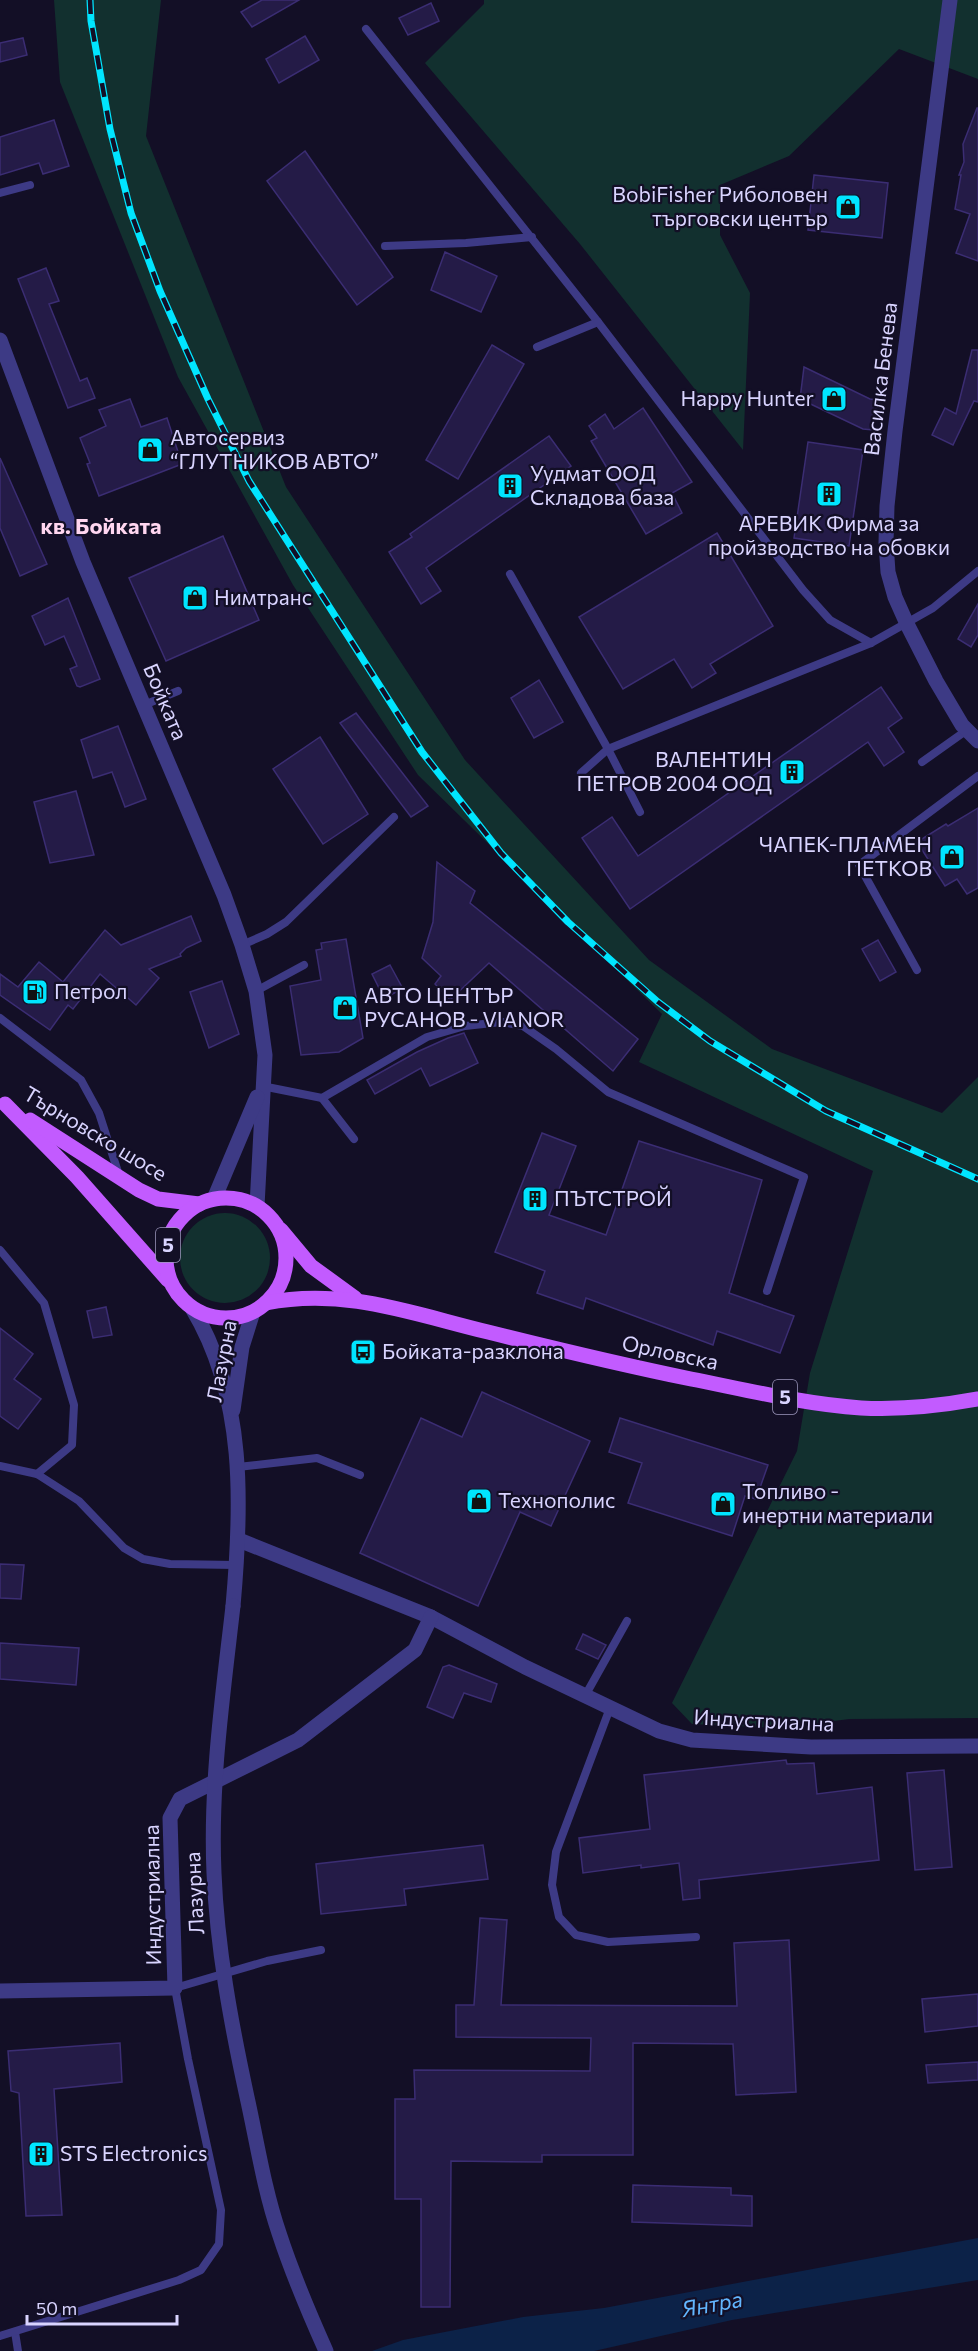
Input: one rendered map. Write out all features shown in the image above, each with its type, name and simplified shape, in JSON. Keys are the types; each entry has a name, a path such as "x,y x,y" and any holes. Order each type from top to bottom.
{"main road":[{"name":"Търновско шосе","path":"3,1102 120,1178 158,1199 199,1204"},
{"name":"Търновско шосе","path":"3,1102 107,1210 173,1286"},
{"name":"5","path":"229,1198 257,1206 272,1219 281,1234 286,1253 285,1271 278,1289 260,1307 238,1317 222,1318 206,1315 192,1308 178,1295 167,1268 166,1249 172,1231 184,1215 199,1204 214,1199 229,1198"},
{"name":"Орловска","path":"272,1219 311,1266 358,1300"},
{"name":"Орловска","path":"260,1307 308,1297 358,1300 595,1359 835,1406 863,1408 924,1406 978,1399"}],"street":[{"name":"Василка Бенева","path":"950,0 887,506 888,572 895,597 936,681 966,730 978,741"},
{"name":"Бойката","path":"0,340 83,562 224,895 256,991 265,1055 257,1206"},
{"name":"Бойката","path":"214,1199 262,1085"},
{"name":"Лазурна","path":"232,1419 242,1347 260,1307"},
{"name":"Лазурна","path":"192,1308 214,1348 232,1419 237,1467 239,1540 218,1744 214,1807 214,1872 219,1944 240,2064 278,2231 295,2279 326,2351"},
{"name":"Индустриална","path":"239,1540 431,1617 649,1727 692,1740 811,1747 978,1746"},
{"name":"Индустриална","path":"0,1991 175,1988 170,1818 180,1799 298,1740 416,1650 431,1617"}],"lane":[{"path":"366,29 532,237 803,590 830,620 871,643"},
{"path":"0,194 30,186"},
{"path":"385,246 466,243 532,237"},
{"path":"537,347 598,322"},
{"path":"581,773 608,749 871,643 933,608 978,571"},
{"path":"510,574 608,749 640,812"},
{"path":"144,705 178,691"},
{"path":"922,762 966,730"},
{"path":"917,970 859,865 978,776"},
{"path":"242,945 267,934 286,922 394,817"},
{"path":"256,991 304,965"},
{"path":"0,1018 81,1080 99,1113 120,1178"},
{"path":"322,1098 427,1036 465,1026 502,1022 523,1026 556,1049 608,1092 804,1177 767,1291"},
{"path":"262,1085 322,1098 354,1139"},
{"path":"0,1250 44,1303 74,1405 72,1445 37,1474"},
{"path":"237,1467 317,1458 360,1475"},
{"path":"0,1466 37,1474 79,1501 124,1548 143,1560 170,1564 236,1565"},
{"path":"585,1696 627,1621"},
{"path":"610,1708 556,1852 552,1885 559,1917 576,1935 608,1942 696,1937"},
{"path":"0,2336 179,2280 201,2270 219,2244 221,2210 175,1988 267,1961 321,1950"},
{"path":"15,2332 18,2351"}],"green space":[{"path":"54,0 161,0 146,136 286,487 465,760 649,960 772,1049 942,1113 978,1077 978,1718 849,1719 781,1728 692,1724 672,1703 797,1451 810,1373 873,1171 639,1062 662,1014 418,775 293,585 178,377 60,82"},
{"path":"484,0 978,0 978,79 899,49 789,156 720,185 720,235 750,293 743,450 580,244 425,63 484,4"},
{"path":"225,1213 242,1216 257,1226 267,1241 270,1258 267,1275 257,1290 242,1300 225,1303 208,1300 193,1290 183,1275 180,1258 183,1241 193,1226 208,1216"}],"water":[{"name":"Янтра","path":"978,2238 978,2280 732,2320 594,2351 372,2351 403,2340 523,2317 604,2308"}],"building":[{"path":"262,0 299,0 252,27 241,12"},
{"path":"431,3 439,21 408,35 399,18"},
{"path":"305,36 319,60 279,83 266,59"},
{"path":"23,38 27,55 0,62 0,43"},
{"path":"977,108 978,261 956,253 970,214 955,209 961,175 959,175 964,162 963,144"},
{"path":"54,120 69,166 43,174 39,163 0,175 0,137"},
{"path":"305,151 393,277 357,305 267,181"},
{"name":"BobiFisher Риболовен търговски център","path":"814,175 888,183 882,238 808,230"},
{"path":"445,252 497,276 481,312 431,290"},
{"path":"46,268 59,301 49,304 80,381 87,378 95,398 68,408 18,279"},
{"path":"492,345 524,364 458,479 426,460"},
{"path":"972,350 978,350 978,402 974,401 953,445 932,435 945,408 956,414"},
{"name":"Happy Hunter","path":"804,367 870,399 877,400 873,430 863,429 800,399"},
{"path":"130,399 141,427 167,418 182,464 99,496 80,438 106,426 99,410"},
{"path":"643,408 692,482 672,493 682,513 646,534 591,441 597,438 589,426 605,414 614,429"},
{"name":"Уудмат ООД Складова база","path":"549,436 571,466 426,568 441,591 421,604 389,552 412,537 410,534"},
{"name":"АРЕВИК Фирма за пройзводство на обовки","path":"808,442 863,450 849,546 794,538"},
{"path":"0,458 47,564 20,576 0,528"},
{"path":"717,533 773,626 710,664 716,673 692,688 674,659 623,689 579,617"},
{"path":"223,536 259,620 166,661 129,578"},
{"path":"68,598 100,679 80,687 77,686 70,669 77,666 64,636 45,645 32,616"},
{"path":"978,604 978,635 971,647 958,639"},
{"path":"539,680 563,722 534,738 511,698"},
{"path":"881,687 902,718 888,728 904,752 884,766 868,742 630,909 582,838 612,817 638,856"},
{"path":"356,713 428,806 411,817 340,723"},
{"path":"118,726 146,799 125,807 112,772 93,778 81,740"},
{"path":"320,737 368,814 323,844 273,769"},
{"path":"76,791 94,855 50,863 34,802"},
{"name":"ЧАПЕК-ПЛАМЕН ПЕТКОВ","path":"978,808 978,888 967,894 957,879 945,886 917,842"},
{"path":"437,862 475,891 470,903 638,1039 613,1071 489,963 450,1000 435,984 441,976 422,958 433,922"},
{"path":"191,916 201,941 186,948 180,954 181,956 149,969 159,978 136,1005 100,974 73,1009 68,1005 50,1030 0,995 0,974 18,987 39,962 63,982 105,930 121,945"},
{"path":"346,939 363,1038 339,1052 301,1055 290,986 321,980 316,950 322,949 321,943"},
{"path":"878,940 896,972 880,981 862,949"},
{"path":"390,965 403,989 384,998 372,974"},
{"path":"222,981 239,1034 209,1048 190,992"},
{"path":"464,1033 478,1063 430,1086 421,1068 375,1094 367,1080 417,1052"},
{"path":"542,1133 576,1146 549,1215 606,1235 639,1141 762,1180 729,1293 794,1316 780,1353 717,1331 713,1345 586,1298 583,1309 537,1293 545,1271 495,1252"},
{"path":"106,1307 112,1335 93,1338 87,1311"},
{"path":"0,1328 33,1354 14,1379 41,1399 18,1429 0,1416"},
{"name":"Технополис","path":"482,1392 590,1441 551,1526 520,1512 478,1606 360,1553 421,1418 462,1437"},
{"path":"620,1418 768,1465 756,1499 745,1496 732,1536 628,1503 642,1463 609,1452"},
{"path":"0,1564 24,1565 21,1599 0,1598"},
{"path":"583,1634 606,1645 598,1659 576,1649"},
{"path":"0,1643 79,1648 76,1685 0,1679"},
{"path":"449,1665 497,1684 491,1702 464,1693 453,1718 427,1707 443,1667"},
{"path":"786,1760 787,1764 814,1763 817,1794 872,1787 879,1860 699,1880 700,1898 683,1900 679,1863 641,1868 641,1865 583,1873 579,1838 650,1829 644,1775"},
{"path":"944,1770 952,1867 915,1870 907,1773"},
{"path":"483,1845 488,1879 404,1889 406,1905 321,1914 316,1864"},
{"path":"480,1918 507,1920 501,2005 737,2006 734,1943 789,1940 796,2092 736,2095 733,2044 633,2043 633,2155 542,2155 542,2162 451,2161 450,2307 421,2307 421,2199 395,2199 395,2099 415,2099 414,2070 590,2071 591,2038 456,2037 456,2005 474,2005"},
{"path":"978,1994 978,2026 925,2032 922,1999"},
{"name":"STS Electronics","path":"120,2043 122,2082 54,2089 62,2215 26,2216 19,2093 11,2091 8,2051"},
{"path":"978,2062 978,2080 928,2083 926,2065"},
{"path":"633,2185 731,2188 731,2195 752,2196 752,2226 632,2222"}],"railway":[{"path":"90,0 91,21 110,129 131,213 160,291 208,399 249,481 422,752 501,853 568,922 658,1002 710,1041 826,1111 978,1179"}],"place":[{"name":"BobiFisher Риболовен търговски център","path":"848,207"},
{"name":"Happy Hunter","path":"834,399"},
{"name":"Автосервиз “ГЛУТНИКОВ АВТО”","path":"150,450"},
{"name":"Уудмат ООД Складова база","path":"510,486"},
{"name":"АРЕВИК Фирма за пройзводство на обовки","path":"829,494"},
{"name":"Нимтранс","path":"195,598"},
{"name":"ВАЛЕНТИН ПЕТРОВ 2004 ООД","path":"792,772"},
{"name":"ЧАПЕК-ПЛАМЕН ПЕТКОВ","path":"952,857"},
{"name":"Петрол","path":"35,992"},
{"name":"АВТО ЦЕНТЪР РУСАНОВ - VIANOR","path":"345,1008"},
{"name":"ПЪТСТРОЙ","path":"535,1199"},
{"name":"Бойката-разклона","path":"363,1352"},
{"name":"Технополис","path":"479,1501"},
{"name":"Топливо - инертни материали","path":"723,1504"},
{"name":"STS Electronics","path":"41,2154"}],"district":[{"name":"кв. Бойката","path":"101,526"}]}
